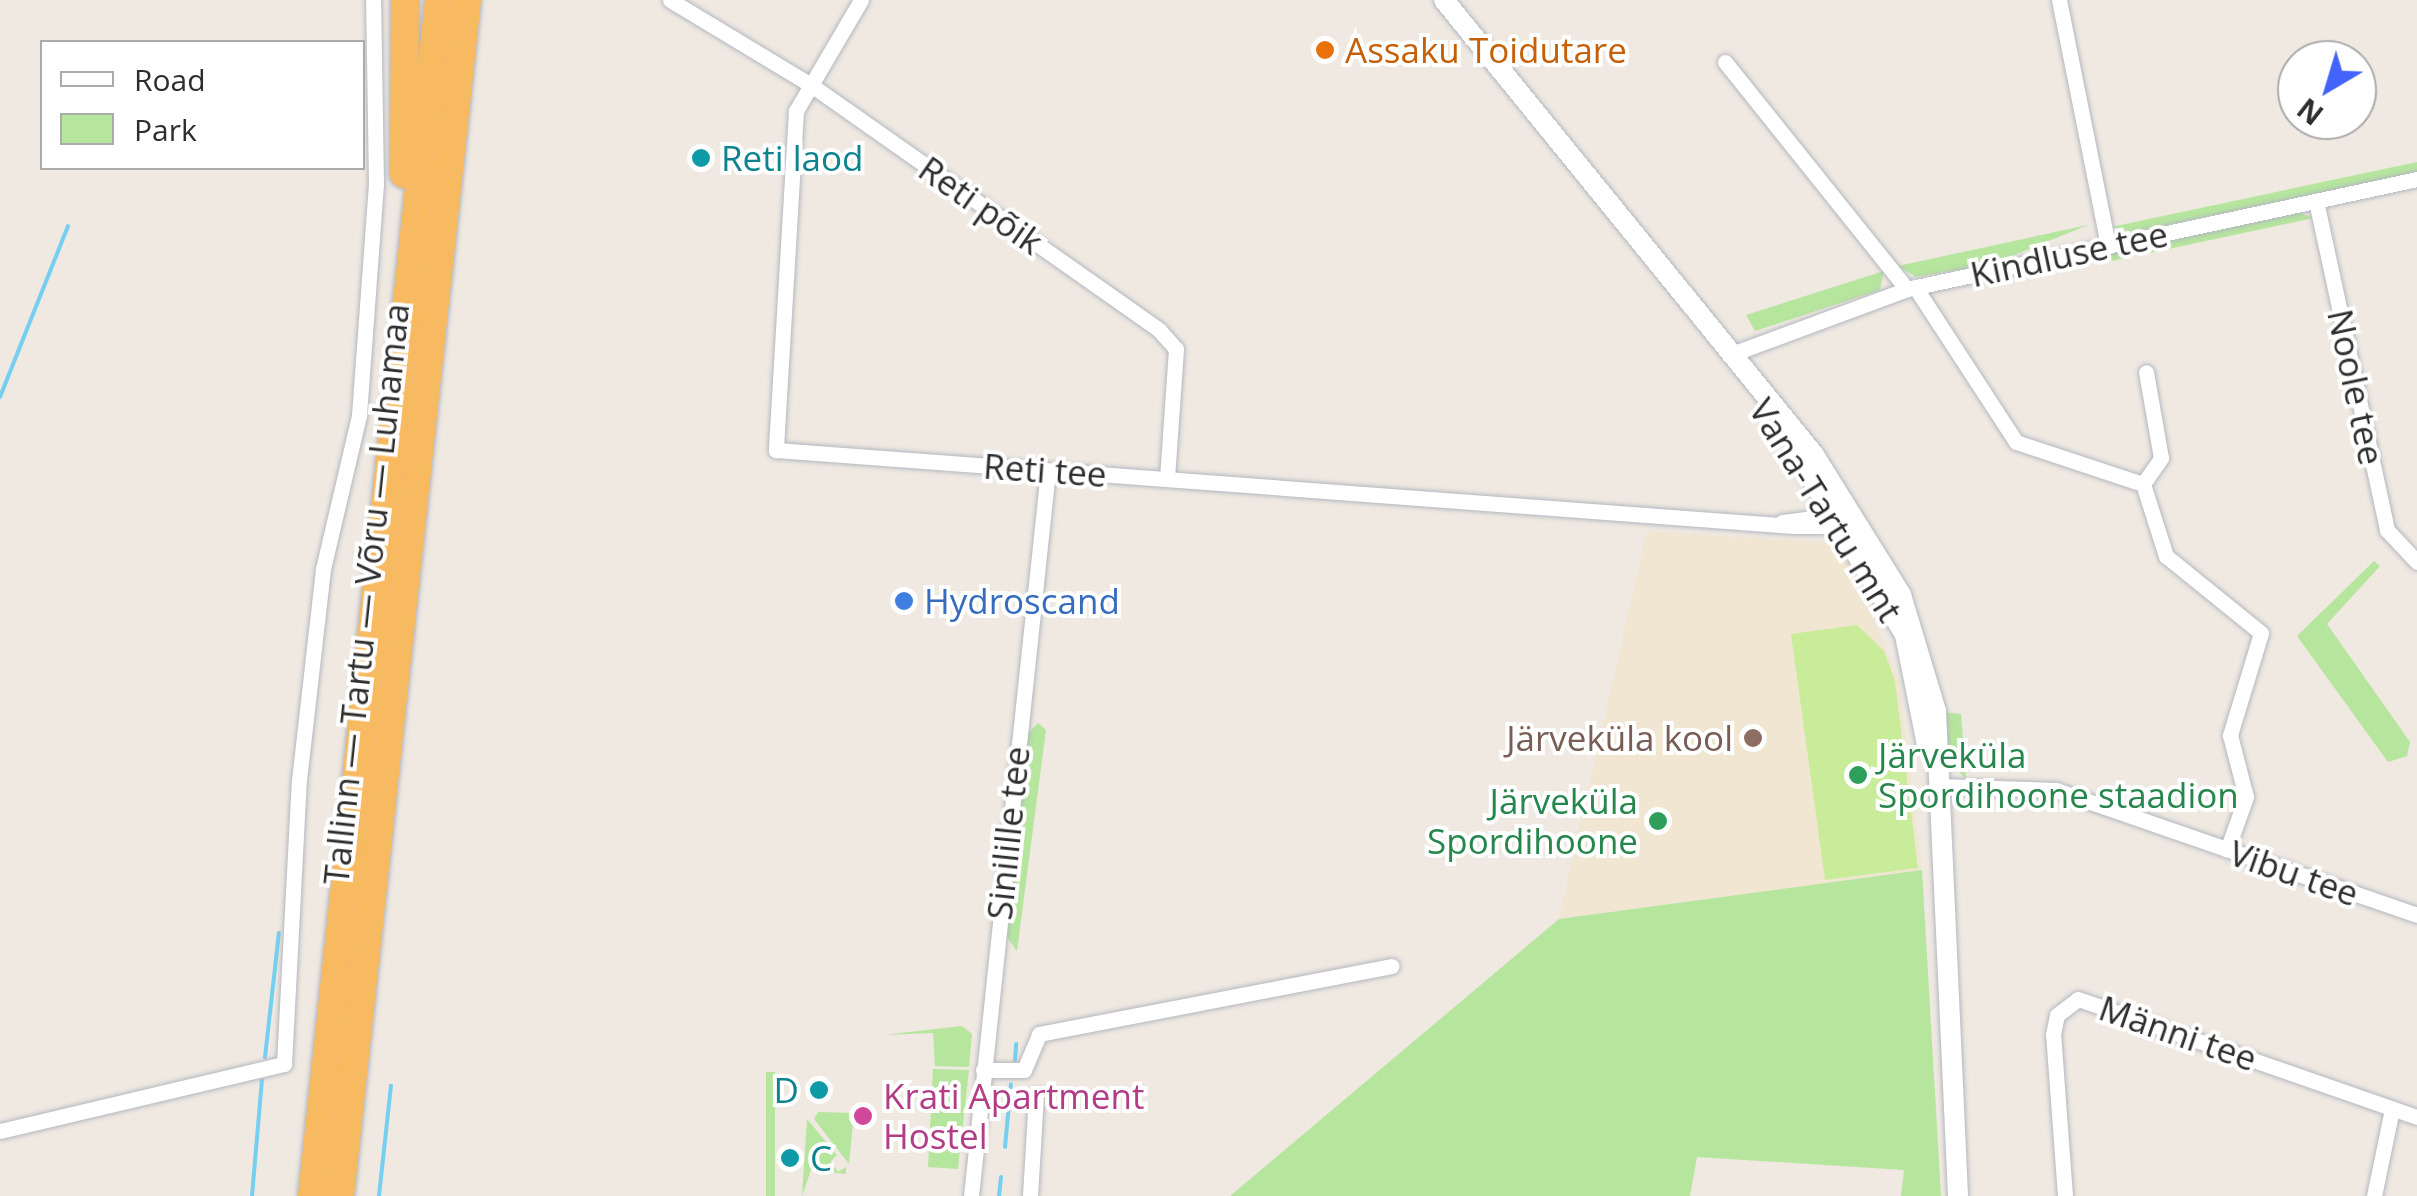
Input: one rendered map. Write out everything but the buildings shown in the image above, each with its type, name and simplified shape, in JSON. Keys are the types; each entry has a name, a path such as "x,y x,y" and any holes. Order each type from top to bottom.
{"highway":[{"path":"404,0 397,286 404,324"},
{"name":"Tallinn — Tartu — Võru — Luhamaa","path":"312,1196 439,0"},
{"name":"Tallinn — Tartu — Võru — Luhamaa","path":"340,1196 467,0"}],"street":[{"path":"0,1131 284,1064 318,608 359,415 376,184 373,0"},
{"name":"Reti põik","path":"670,0 811,85 1159,330 1176,349 1167,478"},
{"name":"Reti tee","path":"862,0 796,111 776,450 1824,526 1844,512"},
{"name":"Vana-Tartu mnt","path":"1444,0 1508,71"},
{"name":"Vana-Tartu mnt","path":"1456,0 1730,355 1844,512 1915,629 1936,711 1958,1196"},
{"path":"2060,0 2108,246"},
{"path":"1726,62 1911,288 2016,442 2143,484"},
{"name":"Kindluse tee","path":"1730,355 1911,288 2417,180"},
{"name":"Noole tee","path":"2316,201 2388,530 2417,562"},
{"path":"2143,484 2161,458 2146,372"},
{"name":"Sinilille tee","path":"971,1196 1048,471"},
{"path":"2143,484 2166,556 2263,642 2230,735 2246,796 2226,850"},
{"name":"Vibu tee","path":"1938,786 2026,783 2417,915"},
{"path":"983,1070 1024,1070 1039,1034 1392,966"},
{"name":"Männi tee","path":"2065,1196 2053,1034 2057,1015 2078,999 2417,1118"},
{"path":"1030,1196 1036,1094"},
{"path":"2374,1196 2392,1110"}],"shaded area":[{"name":"Järveküla kool","path":"1647,531 1841,544 1899,680 1922,870 1559,919"}],"green space":[{"path":"2417,162 2417,173 2133,232 2111,227"},
{"path":"2297,212 2314,218 2112,261 2106,254"},
{"path":"2088,225 1992,264 1916,277 1898,266"},
{"path":"1884,271 1880,290 1755,331 1746,315"},
{"path":"2374,561 2380,566 2327,624 2410,742 2407,756 2388,762 2297,636"},
{"name":"Järveküla Spordihoone staadion","path":"1857,625 1884,651 1895,681 1918,868 1825,880 1791,634"},
{"path":"1942,712 1961,714 1966,779 1947,760"},
{"path":"1038,723 1046,730 1017,951 1007,937 1028,733"},
{"path":"1922,870 1941,1196 1901,1196 1904,1170 1697,1157 1690,1196 1230,1196 1559,919"},
{"path":"962,1026 972,1034 969,1067 935,1066 933,1033 883,1035"},
{"path":"933,1069 969,1070 958,1169 928,1167"},
{"path":"766,1072 775,1072 775,1196 766,1196"},
{"path":"818,1112 854,1113 849,1164 814,1119"},
{"path":"807,1119 837,1155 831,1161 838,1172 846,1167 846,1174 811,1170 802,1196"}],"waterway":[{"path":"0,397 68,226"},
{"path":"265,1057 279,933"},
{"path":"1015,1060 1016,1044"},
{"path":"252,1196 262,1080"},
{"path":"1005,1147 1011,1084"},
{"path":"379,1196 391,1086"},
{"path":"999,1196 1001,1177"}],"place":[{"name":"Assaku Toidutare","path":"1325,50"},
{"name":"Reti laod","path":"701,158"},
{"name":"Hydroscand","path":"904,601"},
{"name":"Järveküla kool","path":"1753,738"},
{"name":"Järveküla Spordihoone staadion","path":"1858,775"},
{"name":"Järveküla Spordihoone","path":"1658,821"},
{"name":"D","path":"819,1090"},
{"name":"Krati Apartment Hostel","path":"863,1116"},
{"name":"C","path":"790,1158"}]}
